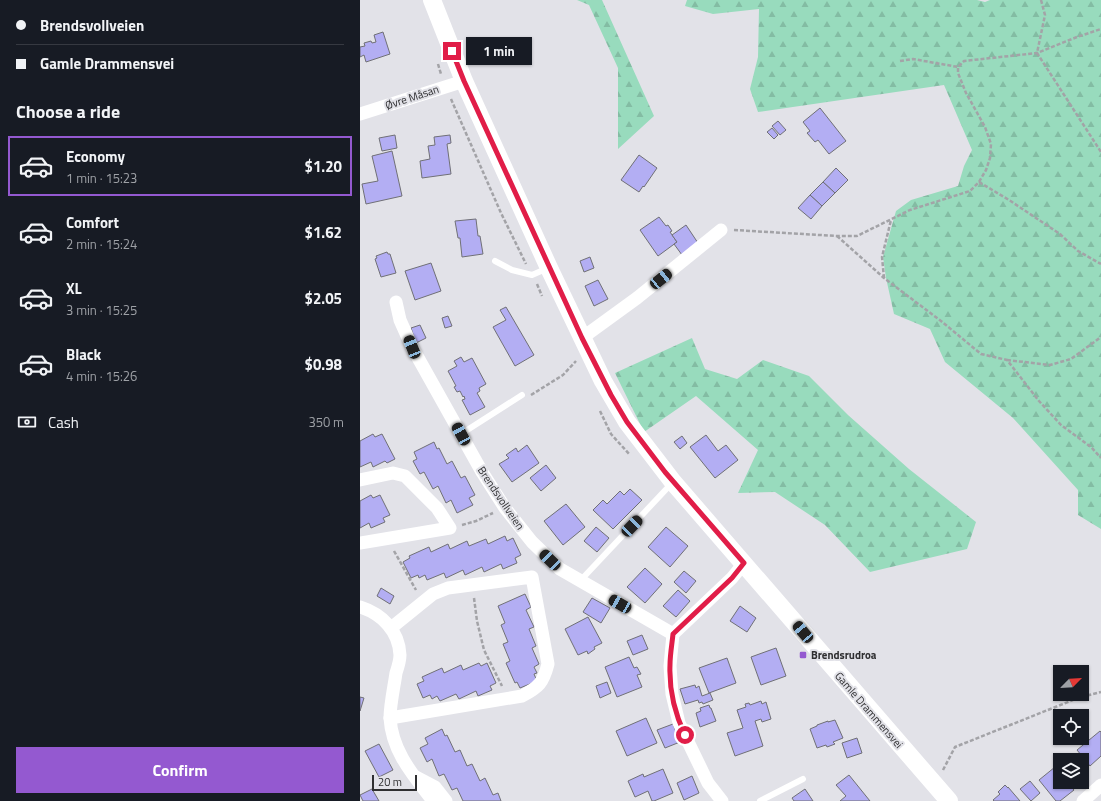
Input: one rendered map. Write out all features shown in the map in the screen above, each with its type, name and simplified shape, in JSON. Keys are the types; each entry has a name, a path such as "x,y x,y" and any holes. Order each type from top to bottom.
{"main road":[{"name":"Gamle Drammensvei","path":"432,0 464,81 584,344 603,381 627,422 673,482 949,801"}],"street":[{"name":"Øvre Måsan","path":"360,114 464,81"},
{"path":"584,344 637,298 721,230"},
{"name":"Brendsvollveien","path":"396,302 400,320 412,347 482,472 505,508 532,542 560,568 673,634"},
{"path":"360,480 393,473 405,476 437,508 450,528 360,543"},
{"path":"722,801 708,783 679,723 672,694 670,666 673,634 732,578 744,563"},
{"path":"390,718 522,696 535,689 544,678 548,664 532,577 473,586 448,588 433,594 391,628"},
{"path":"360,607 380,617 391,628 398,642 400,656 394,684 390,718 398,753 411,774 432,801"},
{"path":"411,774 435,787 446,801"},
{"path":"1083,801 1101,785"}],"lane":[{"path":"495,262 512,270 532,275 549,268"},
{"path":"461,434 522,395"},
{"path":"580,581 673,482"},
{"path":"760,801 803,779"}],"path":[{"path":"1041,0 1045,15 1037,53 1101,152"},
{"path":"900,60 913,59 958,66 964,61 1037,53 1101,29"},
{"path":"721,230 857,236 910,210 970,191 979,182 986,170 990,158 991,144 985,127 966,93 958,73 958,66"},
{"path":"979,182 1035,217 1060,234 1078,251 1101,264"},
{"path":"884,278 882,257 892,220"},
{"path":"837,236 884,278 941,321 980,354 1007,360 1050,365 1070,359 1101,337"},
{"path":"522,395 533,394 563,375 584,344"},
{"path":"1007,360 1039,401 1061,425 1092,446 1101,458"},
{"path":"450,528 476,521 505,508"},
{"path":"387,538 422,602"},
{"path":"473,586 477,621 484,650 509,699"},
{"path":"935,784 955,747 1078,698 1101,692"}],"green space":[{"path":"577,0 602,0 654,116 618,149 618,68 589,5"},
{"path":"687,0 977,0 985,2 990,0 1101,0 1101,529 1078,515 1078,490 1013,418 945,362 930,329 894,314 883,257 896,211 911,200 958,186 964,166 972,150 944,85 758,112 750,89 758,57 759,9 713,14 685,6"},
{"path":"692,338 705,369 737,379 763,360 809,376 848,415 909,469 976,522 967,549 870,572 825,525 775,492 738,493 758,450 696,396 644,432 615,373"}],"building":[{"path":"383,32 390,54 366,62 364,55 360,57 360,47 365,46 364,43 371,41 372,43 376,42 374,35"},
{"path":"820,108 846,141 829,154 818,140 815,142 807,133 810,131 803,122"},
{"path":"778,121 786,130 780,135 772,126"},
{"path":"772,128 778,135 774,139 767,132"},
{"path":"395,135 397,148 382,151 379,138"},
{"path":"450,135 451,143 447,144 451,174 422,178 420,161 430,159 428,146 435,145 434,137"},
{"path":"392,151 402,196 366,204 362,184 378,181 372,156"},
{"path":"639,155 657,168 639,192 621,180"},
{"path":"836,168 848,180 835,193 823,182"},
{"path":"823,182 835,193 822,206 810,195"},
{"path":"810,195 822,206 811,219 798,208"},
{"path":"659,217 666,226 668,225 672,231 670,232 677,242 658,256 640,230"},
{"path":"476,219 478,236 480,236 483,254 462,257 460,238 458,238 455,221"},
{"path":"686,225 698,243 682,255 674,244 677,242 672,235"},
{"path":"387,252 390,254 396,273 381,277 375,259 377,258 376,256"},
{"path":"590,257 594,268 584,272 580,261"},
{"path":"431,263 441,291 415,300 405,271"},
{"path":"598,280 608,299 594,306 585,286"},
{"path":"506,307 534,355 515,366 493,327 506,320 500,310"},
{"path":"448,316 452,326 445,328 442,318"},
{"path":"420,325 426,338 416,343 411,328"},
{"path":"461,357 464,362 472,358 486,384 479,388 480,391 477,393 485,407 470,415 462,400 465,399 464,396 463,397 460,391 457,392 454,387 456,386 448,371 457,366 454,361"},
{"path":"373,434 375,437 382,434 395,459 387,463 385,461 373,467 371,462 360,467 360,441"},
{"path":"706,435 718,451 726,445 738,460 715,478 690,447"},
{"path":"682,436 687,443 680,449 674,442"},
{"path":"434,442 437,449 439,448 447,464 452,461 461,478 465,476 475,495 469,498 473,505 457,513 451,500 446,503 438,486 433,489 424,472 420,474 413,461 417,459 414,452"},
{"path":"527,445 539,463 512,482 499,464 509,458 506,455 516,448 518,452"},
{"path":"546,465 556,478 541,491 530,478"},
{"path":"630,489 642,500 613,529 593,510 603,500 607,504 620,491 624,495"},
{"path":"371,495 373,498 380,495 390,515 383,518 385,522 371,528 369,523 360,528 360,501"},
{"path":"566,504 585,527 563,545 544,521"},
{"path":"596,527 609,538 597,552 584,541"},
{"path":"666,527 688,546 670,567 648,547"},
{"path":"505,536 507,541 513,538 521,555 515,558 517,563 503,569 501,564 484,572 482,567 465,575 463,570 446,578 444,573 427,580 425,575 419,578 418,575 411,578 403,562 410,558 409,556 429,547 431,552 448,544 450,549 467,541 469,546 486,539 488,544"},
{"path":"645,568 662,584 645,603 627,587"},
{"path":"684,571 696,581 686,593 674,582"},
{"path":"381,588 394,596 390,604 377,596"},
{"path":"678,590 690,601 676,617 663,606"},
{"path":"525,594 531,607 526,610 534,627 529,629 536,646 532,648 539,664 534,667 537,673 534,674 537,681 520,688 517,682 515,683 506,663 510,661 503,644 508,642 501,625 505,623 498,606"},
{"path":"592,598 610,608 601,623 583,612"},
{"path":"740,606 756,618 747,632 730,621"},
{"path":"588,617 602,643 594,647 595,649 588,654 587,651 578,655 565,629"},
{"path":"642,635 648,649 633,655 627,641"},
{"path":"776,648 786,676 761,685 751,657"},
{"path":"629,657 634,668 637,667 641,674 637,675 642,687 617,697 605,667"},
{"path":"727,658 736,683 709,693 699,668"},
{"path":"479,663 481,666 487,663 496,683 490,686 492,690 478,696 476,691 459,699 456,694 440,701 437,696 432,699 430,695 423,698 417,684 424,681 422,677 442,668 444,673 461,665 463,670"},
{"path":"607,682 611,693 600,698 596,686"},
{"path":"695,685 696,688 699,686 702,696 710,693 713,700 703,704 702,702 699,703 698,700 685,704 680,689"},
{"path":"360,697 364,698 360,711"},
{"path":"761,701 762,704 766,702 771,719 762,722 761,719 755,721 763,746 735,756 727,733 743,728 737,710 746,707 745,704 749,703 750,705"},
{"path":"709,705 716,721 700,727 696,713 701,711 700,708"},
{"path":"646,718 657,743 627,756 616,731"},
{"path":"835,720 843,738 833,742 835,744 817,748 810,729 828,721"},
{"path":"673,724 680,742 665,748 657,730"},
{"path":"442,729 445,736 447,735 455,752 460,750 467,766 472,764 480,781 485,778 493,795 498,793 501,801 463,801 457,788 452,790 444,774 439,776 432,759 427,762 420,748 428,744 425,738"},
{"path":"1100,731 1101,732 1101,756 1090,766 1089,753 1079,753 1077,750 1083,745 1089,745 1089,740"},
{"path":"857,738 862,753 847,758 842,743"},
{"path":"379,744 393,770 379,777 365,751"},
{"path":"663,769 673,793 654,801 652,801 648,791 635,797 628,781 643,774 644,777"},
{"path":"1053,769 1053,789 1074,790 1060,801 1056,801 1039,780"},
{"path":"849,775 870,801 840,801 846,796 836,785"},
{"path":"692,776 699,793 684,800 677,783"},
{"path":"1030,781 1040,793 1031,801 1020,789"},
{"path":"1005,785 1020,801 993,800 1000,794 998,792"},
{"path":"372,789 379,801 363,801 360,795"},
{"path":"805,789 813,801 794,801 792,798"}],"place":[{"name":"Brendsrudroa","path":"803,655"}],"route":[{"path":"452,51 464,81 549,268 603,381 627,422 665,472 744,563 732,578 673,634 670,666 672,694 679,723 685,735"}]}
